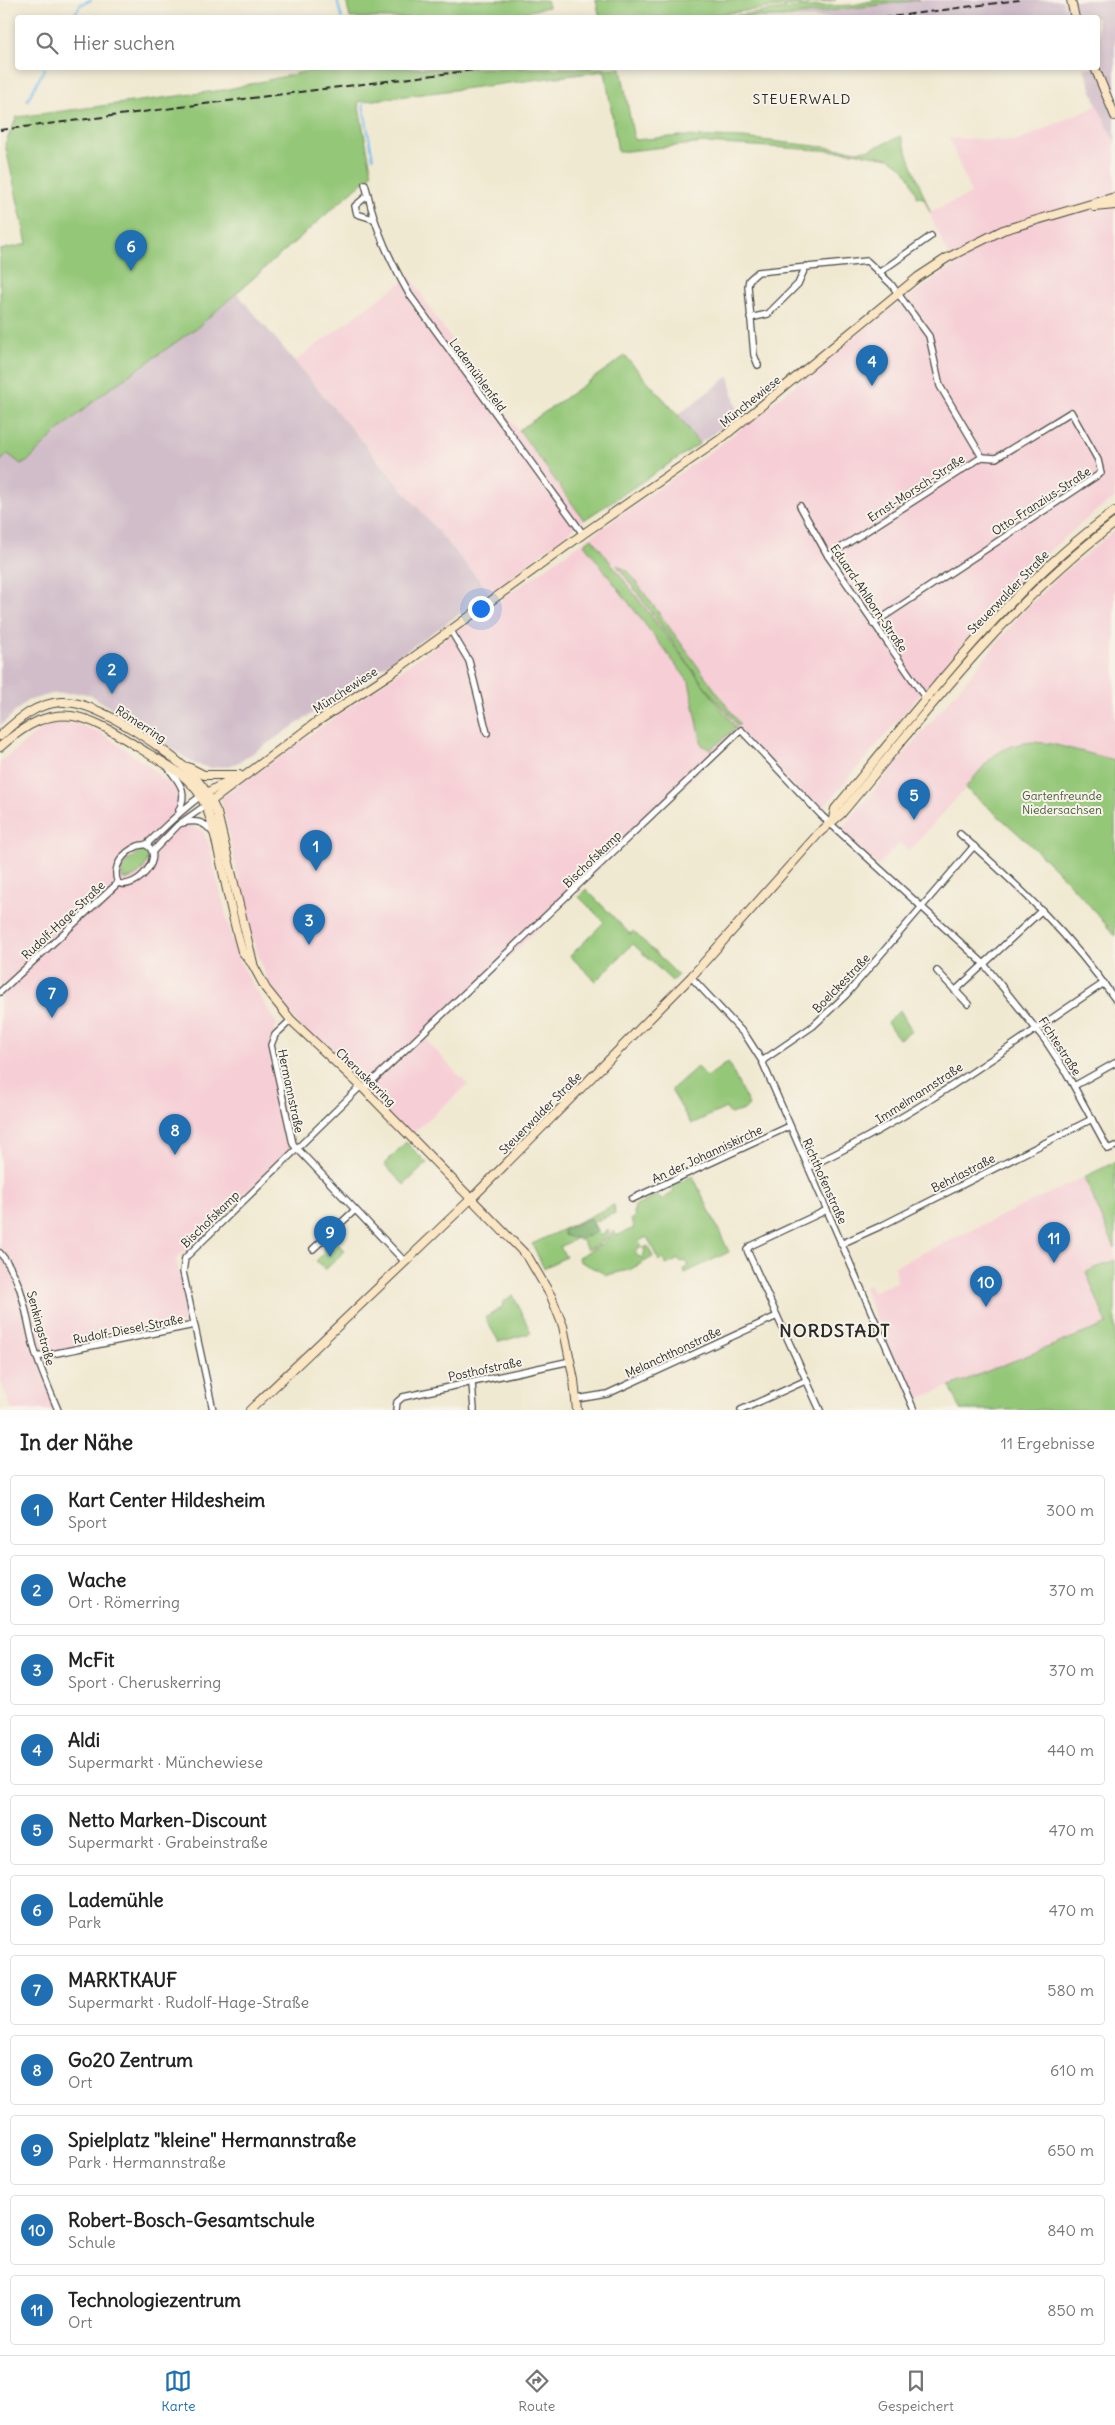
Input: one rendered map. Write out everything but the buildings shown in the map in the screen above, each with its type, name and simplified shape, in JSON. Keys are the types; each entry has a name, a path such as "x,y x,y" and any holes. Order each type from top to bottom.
{"street":[{"path":"1071,0 1074,15"},
{"path":"1096,70 1115,116"},
{"name":"Lademühlenfeld","path":"365,184 373,218 389,258 409,294 582,534"},
{"path":"368,196 355,206 357,214 373,218"},
{"name":"Münchewiese","path":"204,794 251,769 451,631 582,534 657,485 742,424 897,292 947,258 989,236 1018,225 1115,197"},
{"name":"Münchewiese","path":"1072,210 1115,205"},
{"path":"758,365 754,355 748,286 753,275 758,272 806,266 867,261 880,272 931,236"},
{"path":"750,318 768,314 798,284 806,266"},
{"name":"Ernst-Morsch-Straße","path":"828,556 982,457 940,386 929,336 880,272"},
{"name":"Otto-Franzius-Straße","path":"873,624 1101,473 1098,460 1071,412 996,458 982,457"},
{"name":"Eduard-Ahlborn-Straße","path":"800,506 828,556 873,624 930,701"},
{"name":"Steuerwalder Straße","path":"930,701 997,616 1039,573 1115,511"},
{"name":"Steuerwalder Straße","path":"250,1410 472,1198 691,977 831,821 835,809 930,701 1015,610 1069,559 1115,523"},
{"path":"451,631 469,661 486,733"},
{"name":"Römerring","path":"0,736 36,708 47,704 74,702 87,705 108,715 180,763 204,794"},
{"name":"Römerring","path":"0,747 18,731 34,722 57,716 72,716 90,720 108,728 166,764 204,794"},
{"name":"Bischofskamp","path":"213,1410 183,1272 185,1258 297,1149 741,730 831,821"},
{"name":"Münchewiese","path":"180,763 204,774 239,775"},
{"path":"166,764 184,792 184,799 178,812"},
{"name":"Münchewiese","path":"209,803 238,783 251,769"},
{"name":"Cheruskerring","path":"204,794 225,840 253,965"},
{"name":"Rudolf-Hage-Straße","path":"118,883 115,876 118,862 136,847 146,845 178,812 204,794"},
{"name":"Cheruskerring","path":"209,803 215,837 242,951 253,965 266,989 291,1020 362,1088 518,1245 542,1278 557,1309 571,1361 577,1410"},
{"name":"Rudolf-Hage-Straße","path":"118,883 128,885 135,882 149,867 154,856 153,851 178,825 209,803"},
{"path":"178,825 199,821 206,825 215,837"},
{"name":"Fichtestraße","path":"831,821 983,963 1036,1028 1074,1086 1108,1149 1115,1146"},
{"path":"960,834 1018,885 1042,910 1081,954 1115,999"},
{"path":"146,845 153,851"},
{"name":"Boelckestraße","path":"762,1061 801,1035 831,1010 923,907 974,846"},
{"name":"Rudolf-Hage-Straße","path":"0,992 118,883"},
{"path":"956,990 1042,910"},
{"path":"937,971 968,1004"},
{"name":"Richthofenstraße","path":"691,977 746,1036 762,1061 912,1409"},
{"name":"Immelmannstraße","path":"808,1167 892,1124 1104,983"},
{"name":"Hermannstraße","path":"291,1020 275,1035 271,1046 290,1139 297,1149 404,1262"},
{"path":"1074,1086 1115,1063"},
{"name":"Behrlastraße","path":"841,1244 883,1225 1092,1119"},
{"name":"An der Johanniskirche","path":"632,1199 790,1126"},
{"path":"313,1249 355,1210"},
{"path":"820,1410 748,1254 747,1248 827,1210"},
{"name":"Senkingstraße","path":"0,1254 13,1272 23,1294 37,1357 58,1410"},
{"name":"Melanchthonstraße","path":"577,1399 606,1394 777,1316"},
{"name":"Rudolf-Diesel-Straße","path":"37,1357 194,1325"},
{"name":"Posthofstraße","path":"396,1410 396,1402 403,1397 571,1361"},
{"path":"741,1410 807,1380"},
{"path":"472,1383 474,1410"}],"shaded area":[{"path":"919,0 1062,0 1066,13 1064,0 1115,0 1115,143 1097,105 1085,70 1100,70 1100,15 805,15"},
{"path":"1097,105 1115,143 1115,498 1097,510 1050,550 1004,596 820,812 739,732 425,1039 468,1085 409,1136 300,1027 271,990 250,933 221,798 724,442 877,319 953,266 929,212 971,194 949,138 1018,141"},
{"path":"410,276 438,321 584,520 490,593 295,361"},
{"path":"237,293 490,593 241,761 229,766 212,768 195,764 91,695 82,693 52,694 27,701 0,726 0,462 8,454 67,424 105,392 199,326"},
{"path":"729,376 738,415 699,444 678,415"},
{"path":"1115,530 1115,760 1052,744 1034,742 1020,743 1000,750 909,851 899,843 878,866 840,831 1021,614 1056,579"},
{"path":"62,722 77,724 102,733 147,765 174,787 194,827 203,831 209,845 231,936 240,961 277,1023 271,1040 270,1050 292,1148 176,1259 189,1321 38,1357 56,1410 12,1410 0,1380 0,762 43,728"},
{"path":"1084,1177 1115,1248 1115,1260 1087,1273 1107,1324 912,1401 863,1287 870,1285 872,1292 897,1282 895,1266"}],"green space":[{"path":"346,0 547,0 548,7 513,15 349,15"},
{"path":"596,0 836,0 712,15 599,15"},
{"path":"876,0 919,0 798,15 740,15 798,7 853,5"},
{"path":"312,70 621,70 634,140 681,136 743,138 860,151 871,149 901,136 930,212 924,198 917,197 911,180 903,167 889,158 852,152 704,143 618,152 605,71 358,102 372,174 199,326 105,392 59,430 27,462 21,464 8,454 0,462 0,250 27,244 5,144 17,117 224,90"},
{"path":"625,356 678,415 699,444 584,520 519,430"},
{"path":"592,538 736,728 710,750 702,745 689,682 584,544"},
{"path":"617,565 628,571 740,724 738,726 704,685"},
{"name":"Gartenfreunde Niedersachsen","path":"1034,742 1052,744 1115,760 1115,936 1081,896 1044,858 965,788 987,762 1001,751"},
{"path":"143,850 149,854 144,868 137,875 123,879 121,870 128,860"},
{"path":"586,889 630,934 633,931 678,975 672,981 633,944 596,981 570,956 604,922 579,897"},
{"path":"900,1010 912,1031 899,1039 887,1023"},
{"path":"728,1062 749,1105 744,1110 730,1114 726,1108 691,1124 671,1090 697,1067 707,1077"},
{"path":"406,1142 427,1163 404,1185 384,1164"},
{"path":"1115,1162 1115,1248 1084,1177"},
{"path":"693,1176 729,1252 685,1273 684,1269 688,1266 685,1261 681,1262 679,1259 666,1265 663,1259 659,1261 647,1237 639,1241 642,1248 639,1247 635,1254 642,1258 645,1251 643,1248 648,1246 653,1257 629,1270 607,1275 579,1261 578,1257 603,1244 614,1231 616,1236 634,1228 631,1220 635,1217 634,1207 658,1195 661,1200 674,1192 672,1186"},
{"path":"614,1205 615,1213 593,1222 600,1236 608,1229 609,1234 600,1244 587,1250 582,1240 579,1241 577,1238 560,1247 566,1257 544,1268 532,1244"},
{"path":"590,1218 596,1232 580,1238 564,1235 563,1230"},
{"path":"332,1238 345,1251 325,1270 316,1261 324,1253 324,1247"},
{"path":"1115,1260 1115,1410 961,1410 950,1386 1107,1324 1086,1272"},
{"path":"513,1295 531,1333 499,1342 485,1318 502,1307 503,1302"}],"waterway":[{"path":"75,15 80,5 91,0"},
{"path":"337,0 341,15"},
{"path":"27,101 44,70"},
{"path":"363,104 373,158"}],"railway":[{"path":"905,15 1019,0"},
{"path":"0,130 473,70"}],"place":[{"name":"Lademühle","path":"131,271"},
{"name":"Aldi","path":"872,386"},
{"name":"Wache","path":"112,694"},
{"name":"Netto Marken-Discount","path":"914,820"},
{"name":"Kart Center Hildesheim","path":"316,871"},
{"name":"McFit","path":"309,945"},
{"name":"MARKTKAUF","path":"52,1018"},
{"name":"Go20 Zentrum","path":"175,1155"},
{"name":"Spielplatz \"kleine\" Hermannstraße","path":"330,1257"},
{"name":"Technologiezentrum","path":"1054,1263"},
{"name":"Robert-Bosch-Gesamtschule","path":"986,1307"}],"district":[{"name":"STEUERWALD","path":"802,99"},
{"name":"NORDSTADT","path":"835,1330"}]}
